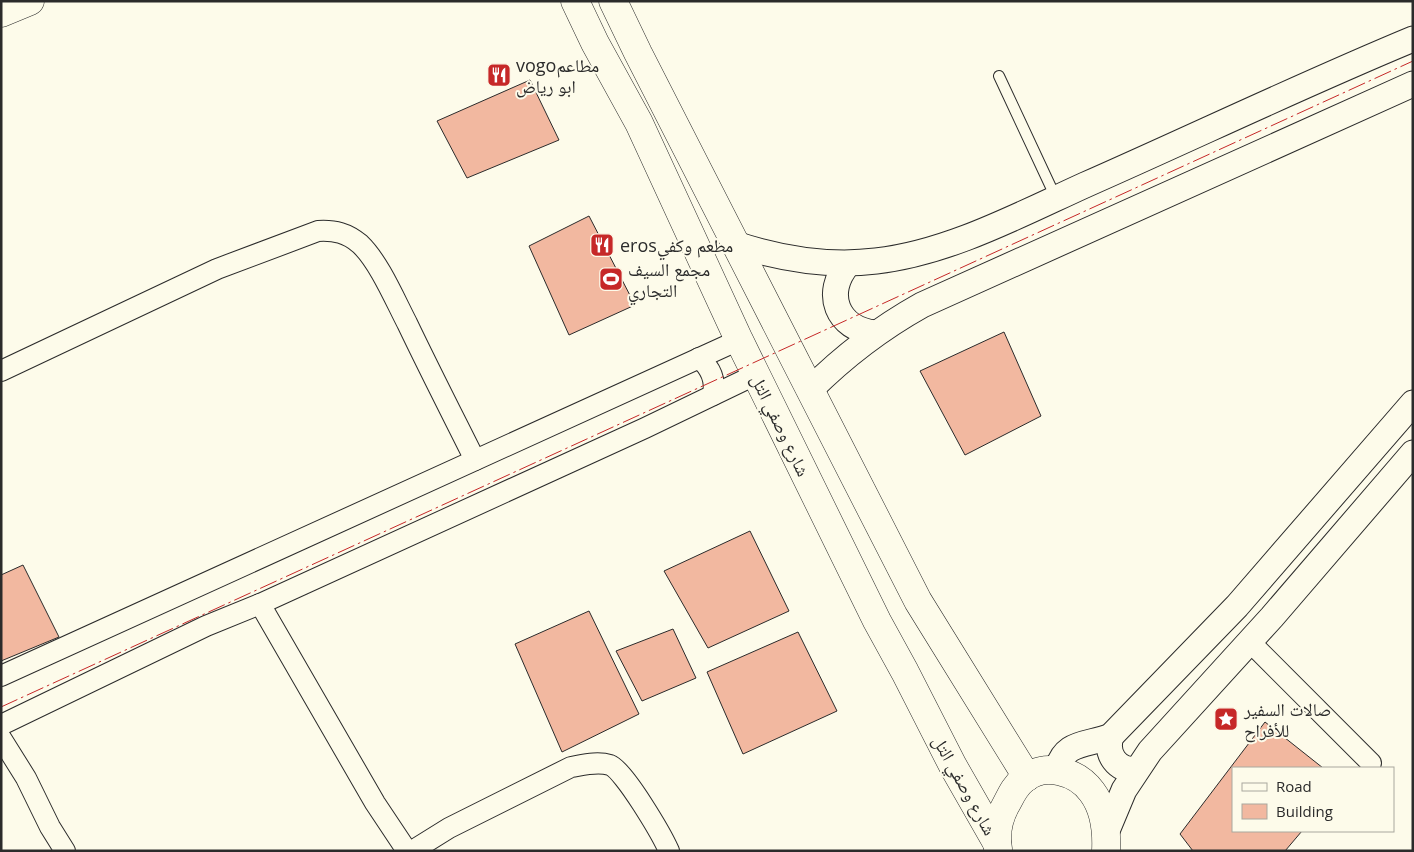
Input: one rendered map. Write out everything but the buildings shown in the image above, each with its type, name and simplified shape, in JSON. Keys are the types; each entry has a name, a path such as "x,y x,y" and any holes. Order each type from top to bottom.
{"main road":[{"path":"1,13 30,1"},
{"path":"567,1 595,43"},
{"name":"شارع وصفي التل","path":"575,1 595,43 639,123 739,340 877,621 997,848"},
{"path":"614,1 735,244 918,601 1027,777"},
{"path":"622,1 627,29"},
{"path":"997,848 997,829 1005,806 1016,786 1034,773 1044,771 1070,774 1083,782 1092,792 1101,812 1106,842"}],"street":[{"path":"735,244 790,259 848,264 877,261 933,248 995,225 1413,39"},
{"path":"810,390 854,348 922,305 1413,84"},
{"path":"1056,198 1073,237"},
{"path":"1,371 218,269 318,231 333,230 342,232 360,244 371,258 389,288 475,460"},
{"path":"848,264 837,279 835,289 838,308 842,316 857,329 875,333"},
{"path":"1,676 739,340"},
{"path":"699,358 712,374 714,384 713,395"},
{"path":"1,725 206,626 260,604 757,374"},
{"path":"1057,771 1059,762 1070,748 1111,736 1237,606 1413,403"},
{"path":"1106,842 1124,790 1150,751 1250,642 1413,453"},
{"path":"260,604 375,803 407,851"},
{"path":"1250,642 1371,763"},
{"path":"1111,736 1109,751 1116,764 1122,768 1136,770"},
{"path":"1,738 26,778 50,827 65,851"},
{"path":"412,851 449,828 571,767 592,763 611,765 624,776 669,851"}],"lane":[{"path":"999,76 1056,198"}],"power":[{"path":"1,707 1413,61"}],"place":[{"name":"vogoمطاعم ابو رياض","path":"499,75"},
{"name":"erosمطعم وكفي","path":"602,245"},
{"name":"مجمع السيف التجاري","path":"611,279"},
{"name":"صالات السفير للأفراح","path":"1226,719"}]}
